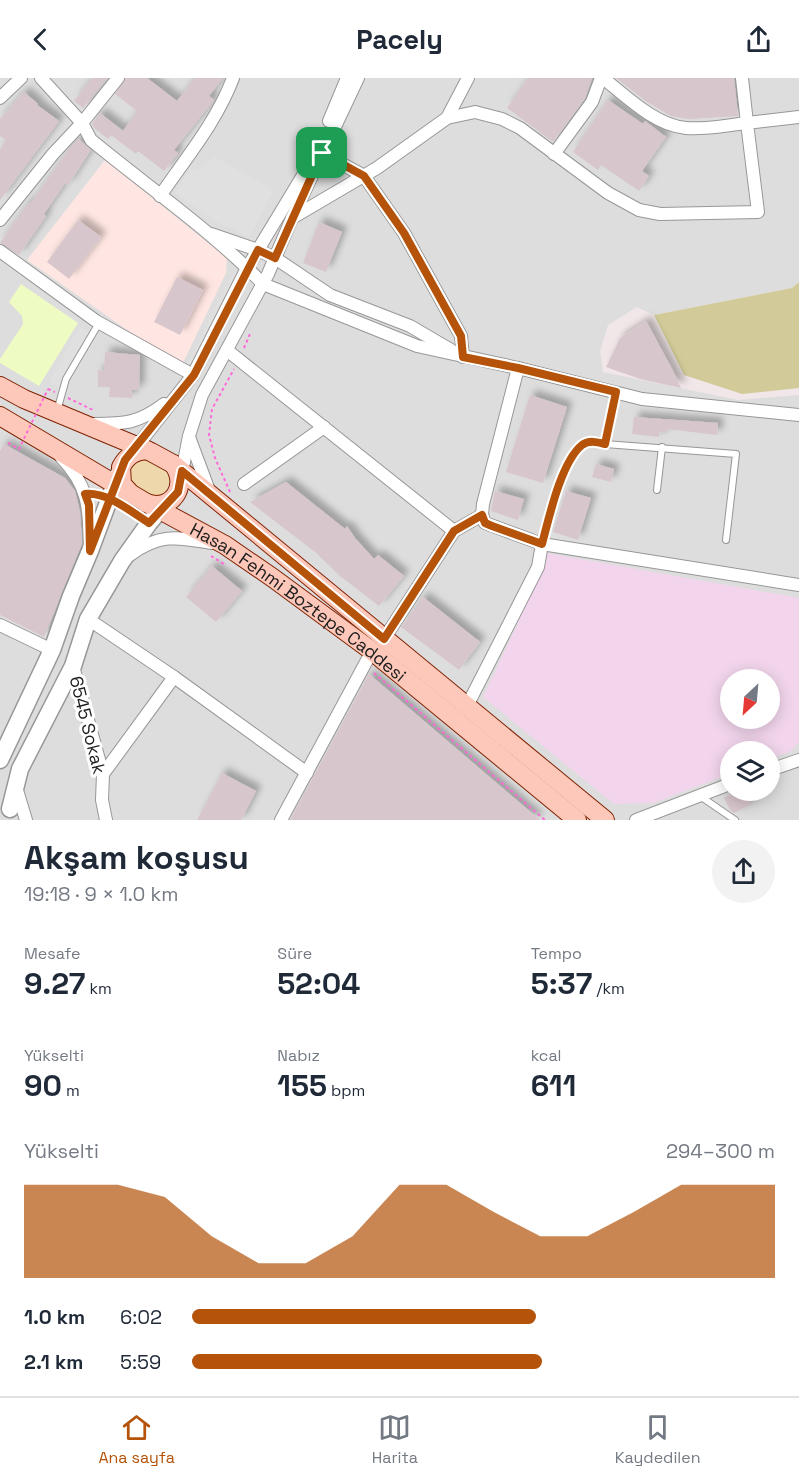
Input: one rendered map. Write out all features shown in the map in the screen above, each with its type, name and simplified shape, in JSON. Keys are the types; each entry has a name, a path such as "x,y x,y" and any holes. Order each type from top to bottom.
{"main road":[{"name":"Hasan Fehmi Boztepe Caddesi","path":"0,386 86,424 134,454 178,473 210,494 577,820"},
{"name":"Hasan Fehmi Boztepe Caddesi","path":"1,418 225,545 378,645 467,706 605,820"},
{"path":"134,454 122,484 152,503 173,498 178,473"}],"street":[{"path":"0,98 21,78"},
{"path":"41,78 82,123 91,140 205,232 263,284 417,346 642,399 799,415"},
{"path":"0,220 118,78"},
{"path":"159,196 212,120 226,97 232,78"},
{"path":"0,760 52,650 114,484 194,375 247,268 319,145 347,78"},
{"path":"178,473 202,395 263,284 358,78"},
{"path":"447,117 468,78"},
{"path":"554,154 592,102 602,78 648,112 665,122 686,128 799,117"},
{"path":"292,218 364,176 447,117 475,112 489,114 520,128 608,193 639,210 660,214 758,212 742,78"},
{"path":"322,153 364,176 404,233 461,336 463,357"},
{"path":"205,232 275,258 330,295 410,326 463,357"},
{"path":"0,251 99,323 194,375"},
{"path":"228,351 454,531"},
{"path":"518,368 483,504 482,515 485,523 542,544 799,585"},
{"path":"86,424 120,424 147,417 182,391"},
{"path":"244,484 324,427"},
{"path":"189,436 210,494"},
{"path":"51,448 71,468 85,494 89,505 90,551"},
{"path":"8,810 20,769 73,666 88,619 122,561 149,523 152,503"},
{"path":"281,820 378,645 454,531 482,515"},
{"path":"122,561 145,544 157,539 185,538 225,545"},
{"path":"467,706 538,567 542,544"},
{"path":"88,619 174,677 307,773"},
{"path":"0,625 52,650"},
{"name":"6545 Sokak","path":"73,666 103,774 102,800 106,820"},
{"path":"103,774 174,677"},
{"path":"780,766 797,759"},
{"path":"15,785 26,820"},
{"path":"636,820 720,788"}],"lane":[{"path":"57,412 66,379 99,323"},
{"path":"605,444 616,392"},
{"path":"542,544 555,498 572,459 583,445 592,441 605,444 736,454 726,540"},
{"path":"657,490 662,447"},
{"path":"700,796 735,820"}],"path":[{"path":"235,499 226,485 209,435 212,409 239,360 253,326"},
{"path":"8,443 19,449 48,389"},
{"path":"20,442 30,447"}],"shaded area":[{"path":"0,78 799,78 799,282 792,288 654,315 637,307 608,325 600,351 603,372 738,400 799,395 799,820 0,820"},
{"path":"214,157 274,190 249,237 214,220 175,193 189,170 198,170"},
{"path":"105,160 227,258 226,273 183,363 130,332 27,260"},
{"path":"234,271 242,276 195,369 187,365"},
{"path":"799,282 799,388 742,394 684,375 654,315 792,288"},
{"path":"79,327 89,332 59,387 49,382"},
{"path":"146,458 170,472 168,488 160,495 151,496 141,491 133,483 130,474 134,465"},
{"path":"546,553 799,598 799,742 791,751 780,755 780,741 720,741 720,778 653,803 614,804 483,697 543,570"}],"green space":[{"path":"21,284 78,323 39,386 0,363 0,359 23,324 22,316 9,302"}],"building":[{"path":"92,78 107,78 83,108 74,101"},
{"path":"126,78 147,78 177,101 195,78 223,78 209,96 214,100 174,150 178,153 164,171 138,151 136,154 111,135 108,139 92,124 100,113 123,131 137,111 115,94"},
{"path":"528,78 592,78 585,98 553,142 507,108"},
{"path":"616,78 734,78 738,116 688,119 671,116 647,102"},
{"path":"24,92 59,121 0,200 0,149 6,140 0,136 0,119"},
{"path":"608,100 643,124 645,121 666,137 642,171 649,176 639,191 601,165 598,170 573,152"},
{"path":"79,139 91,150 68,185 65,183 19,255 0,243 65,153"},
{"path":"78,220 101,237 69,279 47,262"},
{"path":"319,222 342,232 326,272 303,263"},
{"path":"177,277 203,290 180,335 154,322"},
{"path":"646,321 681,388 640,379 606,367 620,338"},
{"path":"105,352 140,355 139,390 132,390 132,398 109,397 110,387 98,387 98,370 104,371"},
{"path":"530,395 567,407 543,483 506,472"},
{"path":"634,417 718,423 717,435 667,429 667,433 659,432 659,437 632,434"},
{"path":"4,444 65,478 75,491 80,512 82,543 44,637 0,615 0,451"},
{"path":"596,464 614,469 611,482 592,477"},
{"path":"286,482 345,529 347,526 374,559 378,555 404,576 379,606 340,576 315,552 250,502"},
{"path":"495,491 524,499 518,520 491,511"},
{"path":"566,491 591,498 578,540 553,532"},
{"path":"212,566 242,591 216,622 186,597"},
{"path":"423,597 480,642 459,670 401,627"},
{"path":"369,674 540,820 290,820"},
{"path":"222,773 256,791 241,820 197,820"},
{"path":"726,801 749,801 751,804 734,813"}],"route":[{"path":"322,153 275,258 258,250 194,375 125,460 109,498 90,551 89,505 85,494 96,493 109,498 149,523 178,492 182,471 384,639 454,531 482,515 485,523 542,544 555,498 572,459 583,445 592,441 605,444 608,421 616,392 463,357 461,336 404,233 364,176 322,153"}]}
